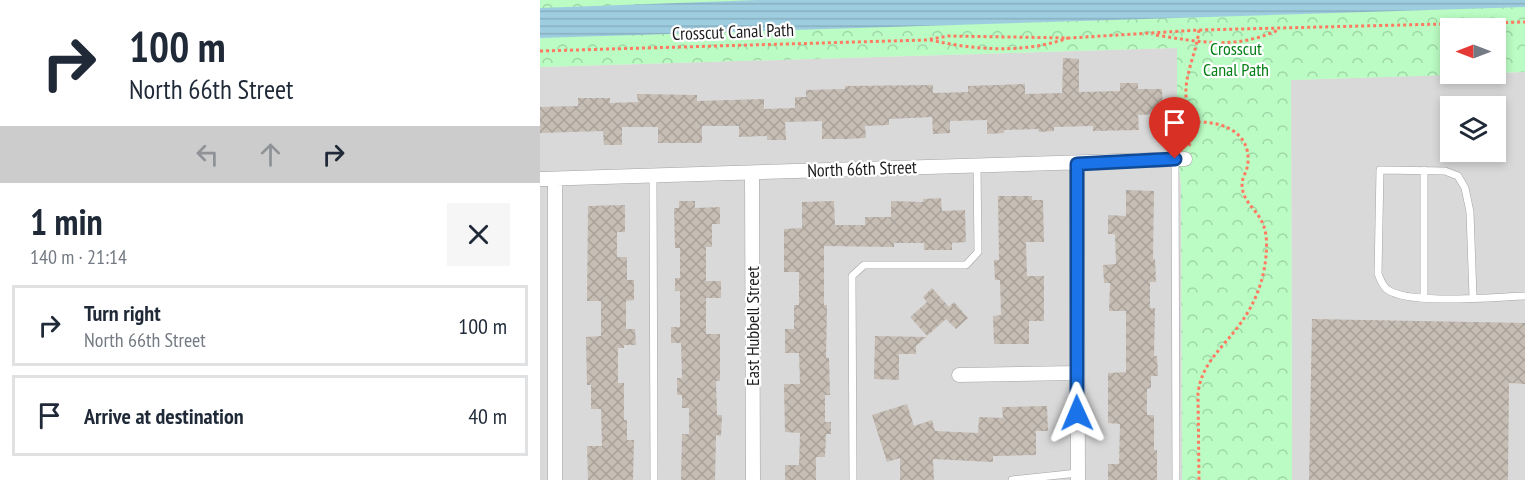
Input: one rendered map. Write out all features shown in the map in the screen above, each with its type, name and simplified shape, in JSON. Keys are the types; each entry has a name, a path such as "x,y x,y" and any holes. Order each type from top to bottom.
{"street":[{"name":"North 66th Street","path":"540,179 1180,159"},
{"path":"1077,164 1078,476"},
{"name":"East Hubbell Street","path":"752,173 753,480"},
{"path":"555,179 555,480"},
{"path":"959,375 1076,373"}],"lane":[{"path":"1176,480 1180,159"},
{"path":"853,480 852,276 864,265 966,265 978,252 977,166"},
{"path":"1473,297 1470,212 1465,188 1458,177 1445,171 1380,170 1378,274 1382,284 1402,296 1424,298 1525,296"},
{"path":"1424,170 1424,298"},
{"path":"653,175 654,480"},
{"path":"1012,480 1078,476"}],"path":[{"name":"Crosscut Canal Path","path":"540,51 926,40 948,36 1070,38 1199,30 1280,30 1525,22"},
{"path":"1199,30 1198,41 1186,75 1187,105 1192,116 1199,122 1210,122 1234,129 1248,149 1248,164 1242,182 1244,195 1247,203 1263,224 1266,239 1263,274 1250,310 1205,368 1200,380 1198,393 1199,480"},
{"name":"Crosscut Canal Path","path":"1151,34 1211,44 1246,42 1280,30"},
{"name":"Crosscut Canal Path","path":"926,40 966,47 999,49 1050,44 1070,38"},
{"path":"1180,159 1199,122"}],"shaded area":[{"path":"1177,48 1177,144 1181,185 1182,480 540,480 540,67"},
{"path":"1525,72 1525,480 1292,480 1291,80 1440,75 1440,84 1506,84 1506,73"}],"green space":[{"name":"Crosscut Canal Path","path":"540,0 1525,0 1525,72 1506,73 1506,18 1440,18 1440,75 1291,80 1292,480 1182,480 1181,185 1177,144 1177,48 540,67"}],"water":[{"path":"758,0 1525,0 1525,7 540,38 540,8"}],"building":[{"path":"1063,58 1079,59 1079,92 1120,91 1120,83 1138,83 1138,89 1162,89 1163,114 1138,115 1139,130 1093,131 1093,126 1054,127 1054,131 1004,130 1004,133 987,134 987,120 950,121 950,133 933,134 932,117 889,119 889,125 865,126 866,138 847,139 822,139 822,121 785,122 786,140 767,140 767,136 739,137 739,126 702,126 702,143 658,143 658,127 622,127 622,145 604,145 603,131 540,133 540,107 578,106 578,98 610,98 610,103 638,102 637,94 697,95 697,101 764,99 764,109 795,108 795,97 806,97 806,90 845,89 845,86 933,85 933,93 968,92 968,86 1025,84 1025,94 1062,93"},
{"path":"1126,190 1154,191 1153,259 1155,259 1156,282 1150,282 1150,308 1155,308 1154,356 1157,356 1158,376 1151,376 1151,388 1147,389 1147,415 1154,415 1157,480 1108,480 1108,464 1119,464 1120,424 1108,423 1108,373 1126,372 1126,311 1109,311 1110,283 1104,283 1103,265 1116,264 1115,234 1108,234 1108,215 1126,216"},
{"path":"998,196 1032,196 1032,200 1043,200 1044,242 1026,242 1027,276 1044,276 1044,321 1029,321 1029,344 994,344 993,316 1001,315 1000,280 995,280 994,260 999,260"},
{"path":"941,198 942,211 965,210 966,242 952,243 952,250 924,250 924,243 894,243 894,247 824,246 824,305 827,305 826,358 829,358 830,395 825,395 825,422 831,422 831,434 826,434 825,457 816,457 816,480 785,480 785,465 799,465 800,433 785,432 784,384 800,384 799,353 785,353 785,329 794,329 794,305 799,305 799,272 784,272 784,229 802,228 802,202 834,201 835,225 865,225 865,217 891,217 891,201 923,202 923,199"},
{"path":"679,201 695,201 695,208 720,207 720,224 712,224 712,247 706,247 706,281 721,281 721,298 706,298 706,334 720,334 720,381 716,381 717,415 722,415 721,436 716,435 715,480 681,480 682,434 689,434 689,408 682,408 682,395 677,395 677,378 682,378 681,343 671,343 671,327 680,327 680,291 675,291 675,278 680,278 680,248 675,248 674,208 679,208"},
{"path":"625,205 625,232 617,232 617,257 627,257 627,280 634,280 634,300 626,301 626,329 635,329 636,345 624,345 624,348 618,348 618,383 624,383 624,420 627,420 627,440 634,440 633,480 588,480 587,446 602,446 601,409 591,409 591,385 587,385 586,337 601,336 601,301 587,301 588,206"},
{"path":"932,288 949,307 954,302 968,318 956,329 946,319 927,336 910,317 927,302 923,297"},
{"path":"1312,319 1525,323 1525,384 1509,383 1508,480 1309,480"},
{"path":"875,336 926,337 916,346 916,354 899,354 899,380 874,379"},
{"path":"907,404 914,426 932,420 935,431 978,433 979,417 1003,418 1002,407 1047,406 1048,431 1036,431 1036,455 993,456 993,462 933,459 934,480 900,480 900,458 887,462 872,415"}],"route":[{"path":"1077,413 1077,164 1175,159"}]}
